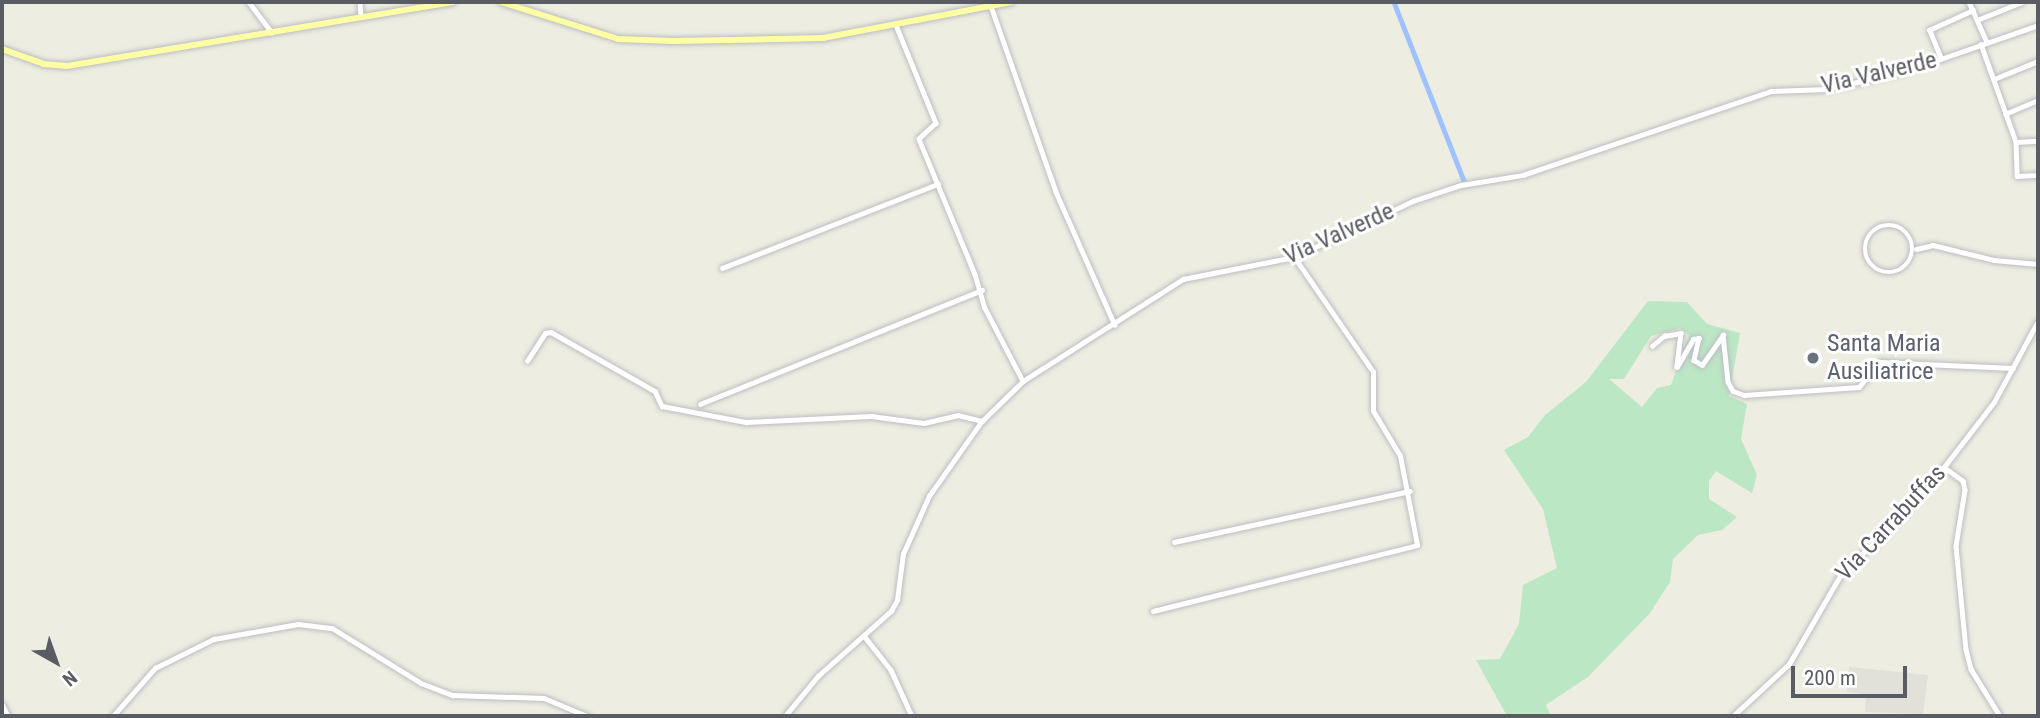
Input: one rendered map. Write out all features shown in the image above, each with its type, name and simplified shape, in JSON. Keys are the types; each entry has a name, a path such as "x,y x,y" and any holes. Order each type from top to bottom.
{"main road":[{"path":"2,49 44,64 67,66 453,2"},
{"path":"502,2 631,40 797,40 1011,2"}],"street":[{"path":"248,2 272,32"},
{"path":"360,2 362,17"},
{"path":"1969,2 1977,20 1993,79 2017,142 2017,176 2038,175"},
{"path":"1977,20 2022,2"},
{"path":"991,6 1056,192 1115,325"},
{"path":"1941,60 1929,30 1973,10"},
{"path":"896,24 936,123 919,139 982,290 985,308 1023,381"},
{"name":"Via Valverde","path":"785,716 818,676 865,638 897,600 903,554 929,496 982,421 1023,381 1115,325 1183,279 1294,257 1362,222 1461,185 1523,175 1771,91 1826,89 1941,60 2038,26"},
{"path":"1993,79 2038,61"},
{"path":"2005,114 2038,100"},
{"path":"2017,142 2038,141"},
{"path":"722,268 938,184"},
{"path":"1916,249 1892,226 1877,228 1866,243 1869,264 1876,272 1906,266 1916,249 1933,245 1994,260 2038,264"},
{"path":"1153,611 1418,545 1410,491 1400,456 1373,411 1373,372 1294,257"},
{"path":"701,404 982,290"},
{"name":"Via Carrabuffas","path":"1733,716 1789,664 1844,569 1881,538 1944,467 2013,369 2038,321"},
{"path":"527,361 545,333 551,332 655,391 662,406 746,422 871,416 924,423 958,415 982,421"},
{"path":"1653,346 1664,336 1681,333 1677,367 1693,339 1699,338 1694,360 1702,365 1723,335 1728,382 1733,391 1744,395 1858,387 1879,362 2013,369"},
{"path":"1944,467 1963,481 1965,490 1956,546 1966,649 1972,668 2000,716"},
{"path":"1174,542 1410,491"},
{"path":"113,716 155,668 214,639 298,624 332,628 421,683 453,695 542,697 558,700 587,716"},
{"path":"865,638 891,670 912,716"},
{"path":"2,704 8,716"}],"shaded area":[{"path":"1849,667 1928,675 1923,714 1865,712 1866,694 1847,692"}],"green space":[{"path":"1648,301 1687,302 1707,324 1740,333 1729,396 1747,404 1741,439 1757,475 1752,493 1716,471 1709,481 1709,499 1737,517 1722,530 1698,535 1673,559 1670,582 1650,613 1588,677 1546,705 1550,714 1507,716 1476,660 1500,659 1519,624 1523,585 1557,568 1543,509 1504,450 1528,437 1545,415 1586,382","holes":["1680,328 1689,335 1671,385 1657,388 1642,407 1609,379 1624,379 1651,336"]}],"waterway":[{"path":"1394,2 1464,181"}],"place":[{"name":"Santa Maria Ausiliatrice","path":"1813,358"}]}
